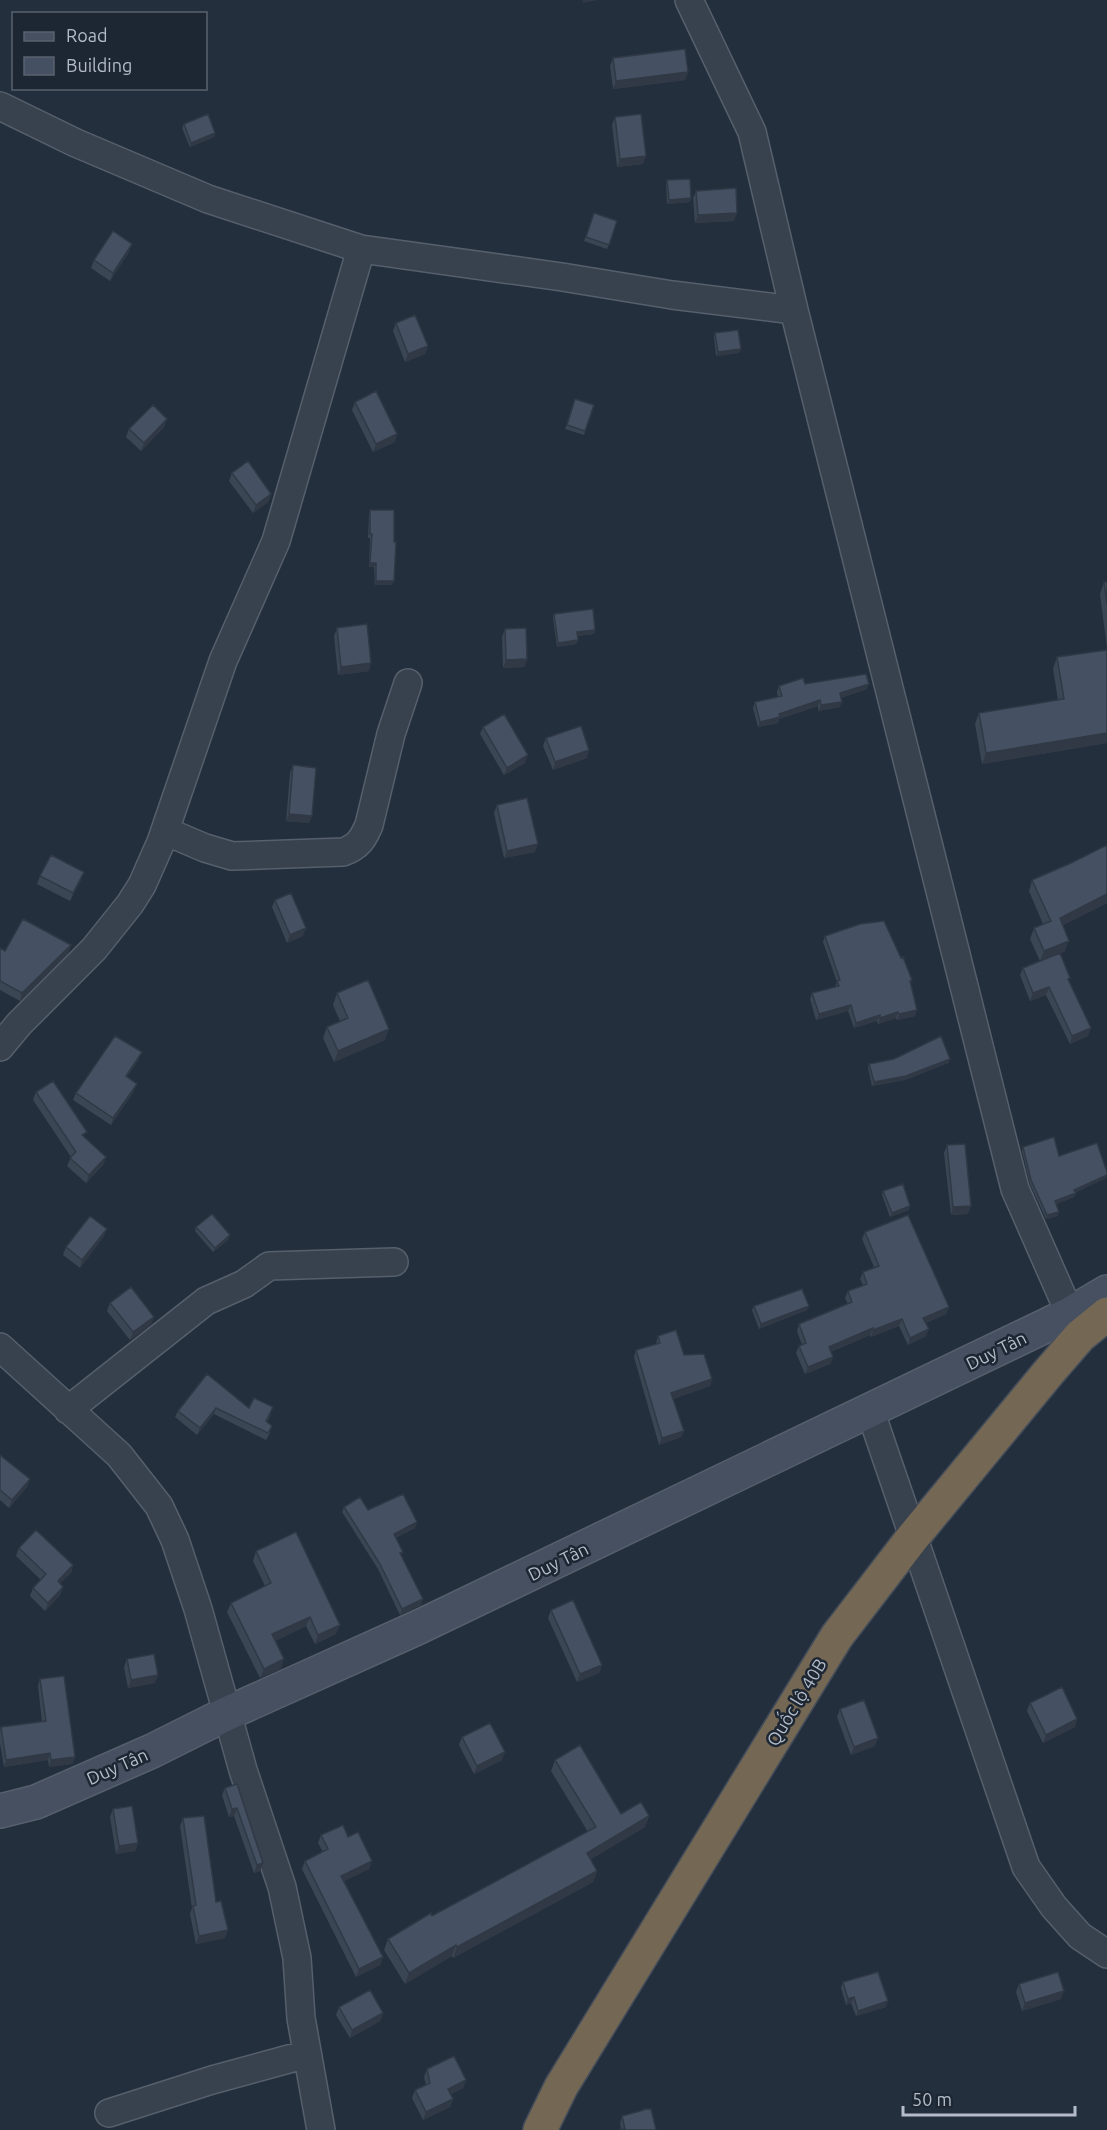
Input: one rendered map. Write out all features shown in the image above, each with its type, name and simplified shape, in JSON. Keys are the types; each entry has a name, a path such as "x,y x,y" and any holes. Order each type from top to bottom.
{"highway":[{"name":"Quốc lộ 40B","path":"540,2130 561,2087 837,1636 913,1537 1048,1373 1080,1336 1107,1314"}],"street":[{"path":"689,0 752,132 794,310 1015,1189 1070,1314"},
{"path":"0,106 76,143 208,199 361,249 528,272 672,296 794,310"},
{"path":"0,1047 19,1024 94,949 142,885 165,831 223,661 276,541 361,249"},
{"path":"165,831 205,848 232,856 343,852 356,848 369,825 391,734 408,683"},
{"path":"69,1410 206,1301 244,1284 270,1266 394,1262"},
{"name":"Duy Tân","path":"0,1811 36,1802 152,1751 226,1714 418,1627 1070,1314 1107,1292"},
{"path":"0,1347 119,1455 159,1506 167,1521 198,1609 226,1714 272,1853 286,1906 297,1958 301,2018 321,2130"},
{"path":"870,1410 1026,1867 1054,1907 1080,1936 1107,1954"},
{"path":"109,2113 212,2080 307,2054"}],"building":[{"path":"685,49 688,72 616,81 613,58"},
{"path":"208,114 215,133 191,143 184,124"},
{"path":"641,114 646,156 620,159 615,117"},
{"path":"690,179 691,198 669,200 667,180"},
{"path":"736,188 737,213 698,215 696,191"},
{"path":"594,213 617,221 609,245 586,237"},
{"path":"113,231 132,244 113,273 94,260"},
{"path":"415,315 428,346 408,354 396,323"},
{"path":"738,330 741,349 718,352 715,333"},
{"path":"376,391 397,434 376,444 355,402"},
{"path":"575,399 594,405 585,431 567,425"},
{"path":"153,405 167,419 144,443 129,429"},
{"path":"248,461 271,494 256,505 232,473"},
{"path":"370,510 394,510 394,542 396,542 394,581 376,581 376,563 370,563 372,534 370,534"},
{"path":"1104,582 1107,582 1107,605"},
{"path":"593,609 595,630 577,632 578,640 558,643 554,614"},
{"path":"367,624 371,663 341,667 337,628"},
{"path":"526,628 527,659 506,660 505,629"},
{"path":"1107,650 1107,733 986,753 979,713 1064,699 1057,657"},
{"path":"866,674 869,684 840,693 842,702 821,705 820,700 779,714 780,717 760,722 755,702 782,696 779,686 803,678 805,684"},
{"path":"504,714 528,755 507,768 483,727"},
{"path":"581,726 589,750 555,762 546,738"},
{"path":"293,765 316,768 312,816 289,814"},
{"path":"527,798 538,844 507,851 497,805"},
{"path":"1107,845 1107,894 1060,918 1069,941 1044,951 1034,928 1051,921 1032,880"},
{"path":"51,855 84,872 73,893 40,876"},
{"path":"291,893 306,928 290,935 275,900"},
{"path":"23,919 71,945 22,993 0,981 0,948 5,951"},
{"path":"884,921 912,980 910,981 917,1010 899,1014 898,1012 880,1018 880,1015 856,1023 851,1005 819,1014 812,993 839,986 837,981 840,980 825,936 860,924"},
{"path":"1060,953 1070,978 1068,979 1091,1028 1072,1036 1049,987 1033,993 1023,968"},
{"path":"368,980 389,1029 338,1051 327,1027 348,1018 337,993"},
{"path":"115,1036 142,1052 126,1076 137,1084 113,1118 76,1093"},
{"path":"941,1036 950,1059 906,1076 874,1082 869,1064 894,1059"},
{"path":"53,1081 87,1132 82,1135 106,1157 89,1175 70,1158 76,1152 36,1092"},
{"path":"1054,1137 1059,1156 1097,1143 1107,1175 1074,1190 1076,1193 1055,1201 1059,1212 1047,1215 1031,1180 1023,1147"},
{"path":"965,1144 971,1206 953,1207 947,1145"},
{"path":"903,1184 910,1206 892,1213 883,1191"},
{"path":"212,1214 230,1235 215,1248 196,1227"},
{"path":"908,1215 949,1307 923,1318 929,1329 910,1338 902,1319 873,1330 873,1328 829,1347 833,1357 808,1367 799,1346 806,1343 799,1324 852,1302 848,1291 867,1284 863,1272 879,1266 865,1232"},
{"path":"90,1216 107,1229 82,1260 66,1247"},
{"path":"131,1287 154,1317 133,1332 110,1303"},
{"path":"802,1289 809,1306 761,1324 754,1306"},
{"path":"676,1330 684,1355 704,1354 712,1379 671,1393 684,1431 662,1438 636,1350 660,1343 658,1336"},
{"path":"207,1374 249,1408 254,1398 273,1407 266,1421 272,1426 268,1433 216,1408 200,1428 178,1411"},
{"path":"0,1455 30,1479 12,1500 0,1490"},
{"path":"403,1494 417,1522 394,1534 403,1552 400,1553 423,1599 402,1609 380,1564 344,1507 360,1497 368,1510"},
{"path":"36,1530 73,1565 58,1581 63,1587 48,1603 33,1588 46,1574 19,1548"},
{"path":"296,1532 340,1625 318,1635 310,1617 272,1634 284,1659 264,1669 231,1603 271,1583 256,1551"},
{"path":"573,1600 602,1665 580,1674 551,1610"},
{"path":"154,1654 158,1675 131,1680 127,1659"},
{"path":"64,1676 75,1757 51,1760 50,1753 6,1760 1,1727 46,1721 40,1679"},
{"path":"1062,1687 1077,1719 1046,1735 1030,1703"},
{"path":"864,1700 878,1738 854,1747 840,1709"},
{"path":"490,1723 505,1752 477,1766 462,1737"},
{"path":"580,1745 621,1814 641,1802 649,1816 587,1853 597,1871 457,1947 456,1945 409,1973 388,1939 431,1913 432,1916 596,1827 555,1760"},
{"path":"237,1784 263,1863 257,1865 237,1808 232,1809 225,1788"},
{"path":"132,1806 138,1843 119,1846 113,1809"},
{"path":"204,1816 216,1902 221,1901 228,1930 199,1936 193,1906 196,1905 183,1818"},
{"path":"343,1825 348,1837 358,1832 372,1861 341,1876 383,1957 359,1969 305,1861 328,1849 321,1835"},
{"path":"878,1972 888,2001 858,2011 854,1997 848,1999 843,1982"},
{"path":"1058,1972 1064,1991 1025,2003 1019,1984"},
{"path":"370,1990 383,2013 352,2030 339,2007"},
{"path":"454,2056 466,2080 448,2089 453,2099 426,2112 415,2090 430,2083 427,2069"},
{"path":"651,2109 656,2130 619,2130 625,2129 622,2116"}]}
